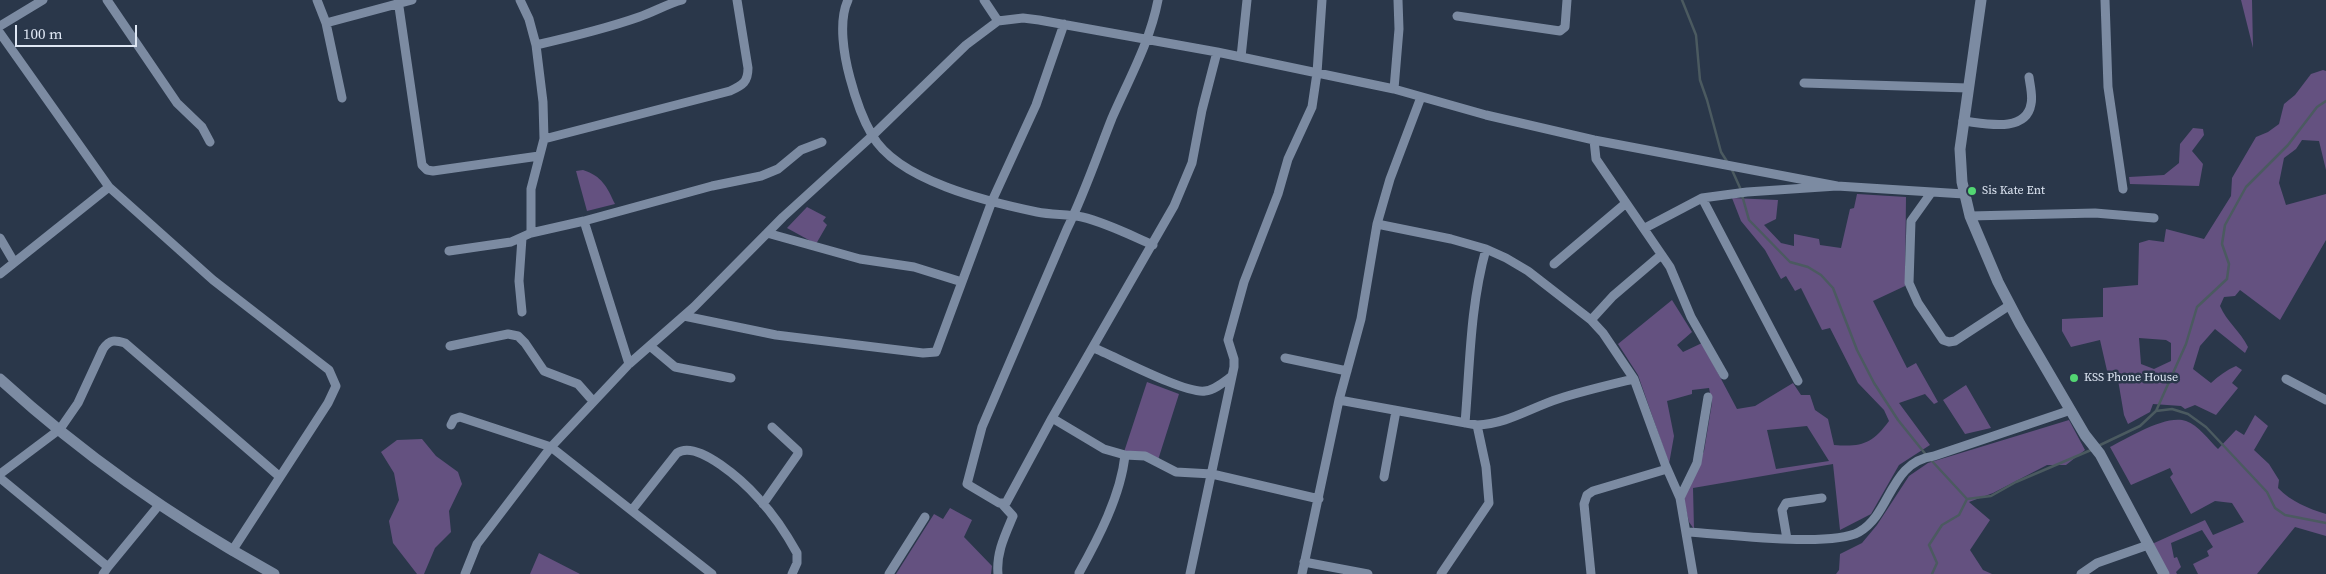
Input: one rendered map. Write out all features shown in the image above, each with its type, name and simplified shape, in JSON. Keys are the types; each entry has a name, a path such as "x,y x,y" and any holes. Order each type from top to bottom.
{"street":[{"path":"0,26 43,0"},
{"path":"107,0 177,103 202,127 210,142"},
{"path":"317,0 326,23 342,98"},
{"path":"326,23 412,0"},
{"path":"520,0 529,19 536,45 543,102 544,139 531,189 531,233"},
{"path":"536,45 598,30 654,12 668,2 682,0"},
{"path":"544,139 682,104 730,91 744,85 748,78 748,68 737,0"},
{"path":"848,0 843,19 847,69 872,136 899,163 915,173 992,201 1038,212 1073,216 1102,223 1153,245"},
{"path":"984,0 998,21"},
{"path":"998,574 997,564 1001,544 1013,516 1003,505 968,487 968,475 982,427 1148,38 1158,0"},
{"path":"1241,57 1247,0"},
{"path":"1190,574 1232,376 1234,359 1228,340 1244,282 1278,194 1288,159 1308,119 1317,73 1322,0"},
{"path":"1394,89 1399,30 1398,0"},
{"path":"1457,16 1560,31 1564,27 1567,0"},
{"path":"1981,0 1963,121 1960,158 1964,194 1970,216 1983,249 2010,305 2085,435 2100,454 2164,574"},
{"path":"2105,0 2108,87 2123,189"},
{"path":"399,2 422,165 427,170 432,171 539,156"},
{"path":"465,574 477,544 551,447 593,401 629,364 684,316 767,233 872,136 966,45 998,21 1023,18 1148,38 1394,89 1486,115 1594,140 1838,186 1964,194"},
{"path":"684,316 816,341 931,354 936,351 992,201 1036,105 1064,24"},
{"path":"0,33 109,187 213,280 329,370 336,386 328,403 232,551"},
{"path":"1003,505 1174,206 1190,169 1202,110 1217,52"},
{"path":"1963,121 2012,124 2024,118 2031,105 2029,77"},
{"path":"1804,83 1968,88"},
{"path":"1302,574 1339,400 1361,319 1377,224 1421,97"},
{"path":"1594,140 1596,159 1662,255 1678,282 1691,317 1724,375"},
{"path":"449,251 511,242 531,233 584,222 712,186 766,175 778,169 801,150 822,142"},
{"path":"1645,228 1702,198 1747,192 1838,186"},
{"path":"0,274 109,187"},
{"path":"1931,193 1911,221 1909,283 1918,303 1943,340 1955,341 2010,305"},
{"path":"1702,198 1798,381"},
{"path":"1554,264 1626,203"},
{"path":"1970,216 2095,213 2154,218"},
{"path":"584,222 629,364"},
{"path":"1377,224 1424,233 1486,249 1528,271 1591,320 1634,379 1667,469 1680,498 1688,532 1693,574"},
{"path":"767,233 860,259 914,267 962,282"},
{"path":"0,238 14,262"},
{"path":"522,238 519,281 522,312"},
{"path":"1465,423 1473,309 1477,280 1486,249"},
{"path":"1591,320 1613,296 1662,255"},
{"path":"450,346 508,334 518,336 544,371 578,384 593,401"},
{"path":"159,505 105,571 0,476 60,429 78,403 103,349 107,343 114,340 125,343 280,477"},
{"path":"650,346 675,367 731,378"},
{"path":"1094,348 1150,374 1198,391 1207,392 1232,376"},
{"path":"1285,358 1347,371"},
{"path":"1339,400 1477,425 1506,422 1558,400 1634,379"},
{"path":"2286,379 2326,400"},
{"path":"0,380 159,505 232,551 274,574"},
{"path":"1680,498 1697,463 1708,397"},
{"path":"1688,532 1787,539 1832,539 1857,533 1870,524 1907,468 1920,458 1934,456 2071,410"},
{"path":"1384,477 1396,411"},
{"path":"451,425 454,419 460,417 551,447 712,574"},
{"path":"1052,418 1104,449 1125,455 1145,456 1176,472 1212,474 1319,499"},
{"path":"1441,574 1486,508 1490,497 1477,425"},
{"path":"763,504 798,454 798,451 772,427"},
{"path":"632,510 677,453 687,449 695,450 717,463 763,504 797,553 797,563 792,574"},
{"path":"1079,573 1103,528 1123,472 1125,455"},
{"path":"1591,574 1584,504 1587,495 1600,488 1667,469"},
{"path":"1787,539 1782,510 1786,503 1822,498"},
{"path":"889,574 925,518"},
{"path":"2080,574 2097,563 2148,545"},
{"path":"1304,562 1368,574"}],"shaded area":[{"path":"2241,0 2252,0 2253,48"},
{"path":"2323,70 2326,71 2326,170 2319,141 2302,140 2296,149 2284,158 2279,183 2286,205 2326,194 2326,240 2280,320 2240,290 2235,296 2224,297 2220,306 2248,347 2245,353 2215,329 2200,346 2193,369 2211,383 2223,373 2236,366 2242,370 2232,383 2238,388 2216,415 2195,405 2185,409 2181,406 2153,404 2150,412 2128,424 2124,415 2117,374 2108,375 2100,340 2071,347 2062,331 2062,319 2103,317 2103,288 2138,285 2139,243 2149,240 2164,242 2166,229 2204,239 2231,196 2232,178 2256,137 2268,132 2279,124 2284,104 2295,95 2311,74","holes":["2139,338 2166,340 2171,343 2171,361 2154,369 2141,364"]},
{"path":"2193,128 2203,129 2204,135 2192,151 2203,164 2199,186 2130,184 2129,177 2164,175 2179,163 2180,144"},
{"path":"583,170 595,175 603,183 615,204 587,211 576,171"},
{"path":"1857,194 1906,197 1905,286 1873,301 1907,368 1916,363 1938,402 1934,404 1925,394 1899,403 1930,445 1899,465 1871,514 1840,530 1833,464 1693,488 1694,529 1689,522 1683,497 1704,451 1712,403 1709,388 1692,390 1692,394 1667,401 1674,436 1669,464 1638,375 1618,344 1672,300 1692,332 1677,345 1683,352 1702,343 1737,409 1755,406 1793,383 1801,395 1810,395 1815,410 1828,419 1834,445 1859,444 1872,439 1889,421 1884,410 1858,383 1830,328 1822,330 1801,288 1795,291 1786,276 1781,279 1765,250 1741,221 1732,198 1778,200 1776,219 1764,225 1781,243 1794,246 1794,234 1819,239 1820,245 1841,248 1850,209 1854,208","holes":["1807,426 1829,461 1776,469 1767,430"]},
{"path":"807,207 826,217 823,221 827,225 816,244 787,228"},
{"path":"1147,382 1179,394 1158,460 1124,452"},
{"path":"1966,385 1991,428 1965,434 1943,400"},
{"path":"2255,415 2268,426 2254,450 2269,464 2279,480 2278,488 2283,493 2300,504 2326,514 2326,536 2295,527 2257,574 2198,574 2193,564 2209,556 2207,551 2213,547 2202,530 2171,543 2174,558 2177,557 2181,567 2176,572 2177,574 2168,574 2152,544 2205,520 2213,535 2244,522 2232,503 2215,501 2191,514 2170,477 2173,474 2170,468 2131,485 2110,447 2147,428 2168,421 2178,420 2186,421 2195,426 2218,449 2236,430 2244,435"},
{"path":"2069,420 2085,450 2066,465 2047,465 1993,493 1969,502 1990,520 1970,550 1983,570 1992,574 1836,574 1839,570 1840,554 1862,543 1877,525 1909,476 1928,463"},
{"path":"422,439 436,456 458,472 462,484 449,511 451,532 435,548 424,574 417,574 393,543 389,521 399,500 394,473 381,452 397,440"},
{"path":"950,508 972,520 964,537 992,566 991,574 896,574 934,514 943,519"},
{"path":"539,553 580,574 530,574"}],"waterway":[{"path":"1682,0 1696,35 1700,80 1721,152 1728,163"},
{"path":"2098,446 2140,426 2156,411 2186,344 2197,307 2227,279 2229,264 2222,244 2225,225 2246,187 2288,145 2317,107 2326,101"},
{"path":"1732,170 1741,190"},
{"path":"1742,195 1749,220 1790,262 1808,267 1821,275 1833,288 1857,350 1874,383 1898,420 1927,456"},
{"path":"2156,411 2172,409 2188,414 2206,427 2267,492 2275,508 2285,515 2326,523"},
{"path":"1932,574 1937,563 1929,545 1942,525 1959,515 1967,499 1991,496 2016,482 2091,450"},
{"path":"1931,460 1967,499"}],"place":[{"name":"Sis Kate Ent","path":"1972,191"},
{"name":"KSS Phone House","path":"2074,378"}]}
